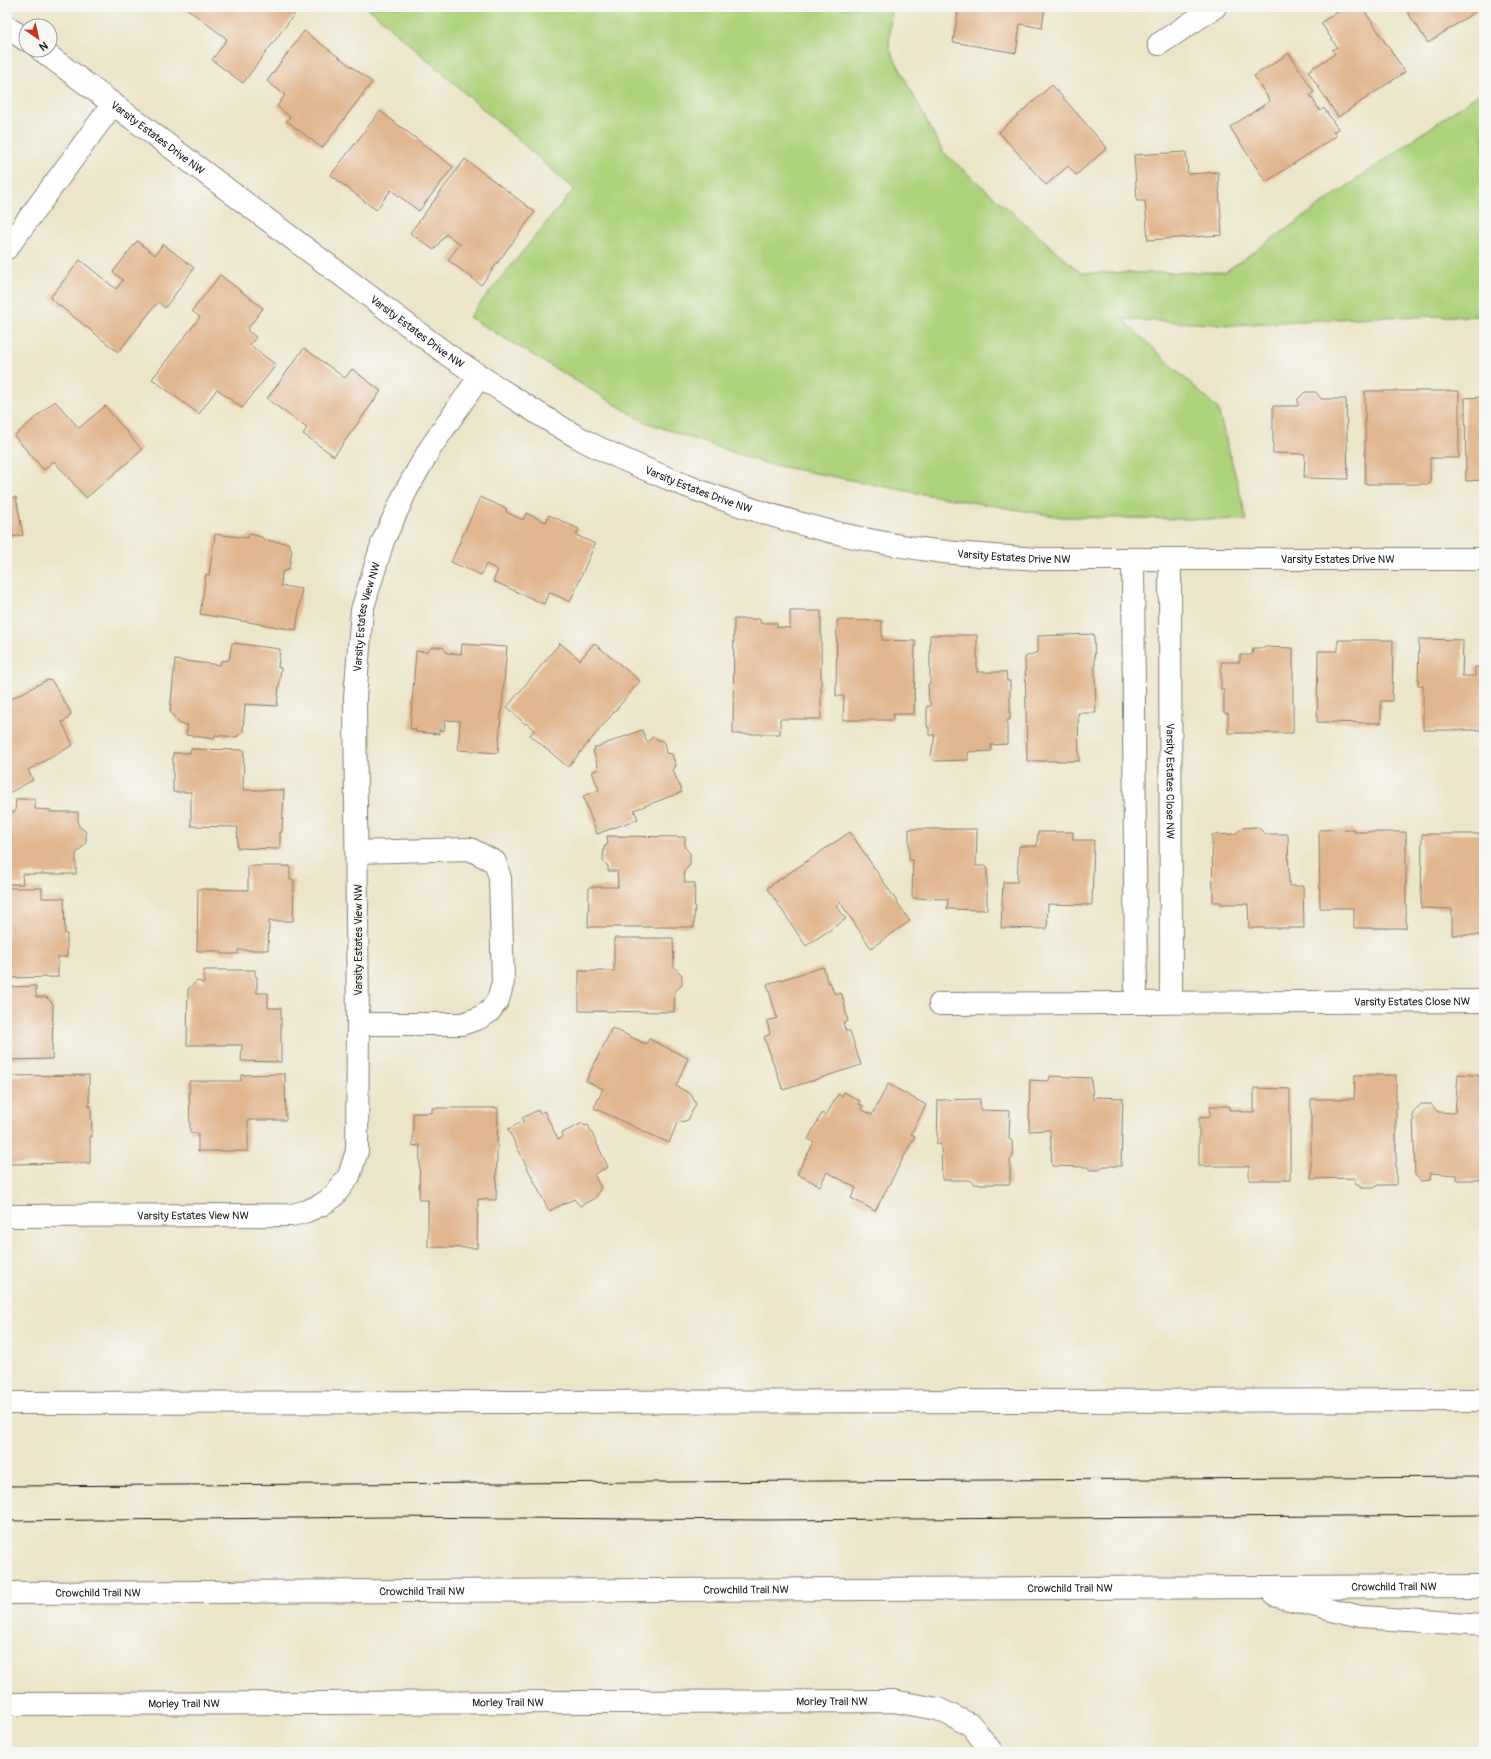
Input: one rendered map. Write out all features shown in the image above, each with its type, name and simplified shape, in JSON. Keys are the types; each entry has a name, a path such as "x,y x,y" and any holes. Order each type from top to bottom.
{"main road":[{"path":"1159,44 1215,7"},
{"path":"7,27 18,35"},
{"name":"Varsity Estates Drive NW","path":"52,58 448,355 512,399 624,461 720,498 797,524 898,545 937,551 1038,559 1484,559"},
{"path":"7,248 114,104"},
{"name":"Varsity Estates View NW","path":"7,1216 292,1215 321,1205 333,1197 350,1176 357,1151 358,1024 355,698 362,610 383,541 407,489 431,447 480,376"},
{"name":"Varsity Estates Close NW","path":"1170,559 1172,1002"},
{"path":"1133,560 1136,1003"},
{"path":"357,852 470,849 495,862 500,878 503,982 498,1000 489,1012 479,1018 462,1024 358,1024"},
{"name":"Varsity Estates Close NW","path":"940,1004 1484,1001"},
{"path":"7,1403 1484,1400"},
{"name":"Crowchild Trail NW","path":"7,1593 1484,1586"},
{"path":"1242,1587 1360,1616 1484,1625"},
{"name":"Morley Trail NW","path":"7,1704 893,1701 938,1709 971,1725 992,1752"}],"green space":[{"path":"367,7 891,7 889,48 943,152 1081,273 1225,272 1484,90 1484,316 1372,317 1231,325 1122,319 1218,409 1247,520 1061,517 917,493 764,463 645,422 469,317 574,189"}],"building":[{"path":"959,7 1045,7 1042,28 1020,24 1016,53 953,42"},
{"path":"1344,7 1362,7 1405,72 1338,117 1308,71 1335,54 1332,50 1337,47 1321,23"},
{"path":"1404,7 1482,7 1428,43"},
{"path":"186,8 299,8 243,83 212,60 227,39"},
{"path":"304,31 372,82 322,148 287,121 290,117 277,106 285,95 267,81"},
{"path":"1289,53 1314,92 1310,95 1320,111 1324,108 1338,129 1333,132 1336,136 1266,182 1230,127 1270,101 1254,76"},
{"path":"1052,85 1107,148 1076,175 1068,166 1046,185 999,132"},
{"path":"380,111 453,167 419,211 391,190 376,210 331,175"},
{"path":"1186,152 1188,174 1218,172 1222,235 1148,240 1145,201 1137,201 1134,155"},
{"path":"465,159 535,212 481,285 448,260 460,244 446,234 434,250 410,233"},
{"path":"137,241 155,255 163,244 194,268 165,308 158,302 118,352 50,298 80,260 116,289 123,280 113,272"},
{"path":"220,275 263,308 247,330 256,337 250,345 276,365 242,408 217,389 199,414 152,379 200,317 192,311"},
{"path":"304,348 345,378 352,369 381,391 334,456 303,434 307,428 267,399"},
{"path":"1365,391 1459,391 1459,458 1430,458 1430,484 1365,484"},
{"path":"1305,392 1316,392 1321,399 1346,399 1348,479 1304,478 1305,454 1273,453 1273,406 1298,406 1298,399"},
{"path":"1484,397 1484,480 1466,481 1465,398"},
{"path":"55,401 79,428 105,406 142,450 86,498 54,461 44,470 14,436"},
{"path":"16,497 23,535 7,538 7,499"},
{"path":"480,497 507,509 506,512 523,520 526,513 546,522 549,515 579,529 576,535 595,544 570,602 549,592 544,604 493,581 498,570 486,564 481,575 451,562"},
{"path":"215,534 247,538 250,534 262,537 264,540 288,543 292,550 289,569 282,572 281,586 302,589 296,630 200,614 206,574 209,575"},
{"path":"790,611 821,611 821,719 780,719 780,734 733,734 734,619 760,619 760,623 777,623 777,627 790,628"},
{"path":"837,620 882,621 882,640 915,641 914,714 893,714 893,720 843,720 844,696 836,696"},
{"path":"1094,634 1096,713 1078,713 1079,761 1027,761 1025,657 1038,652 1038,636"},
{"path":"930,635 977,635 977,672 1006,672 1007,681 1010,681 1010,720 1007,720 1007,744 991,745 991,751 968,752 968,760 935,761 931,756 935,735 929,735 929,727 927,727 927,706 931,706 929,702 928,684 930,684"},
{"path":"1419,639 1463,640 1462,676 1475,676 1475,667 1484,667 1484,730 1423,730 1423,686 1418,685"},
{"path":"1338,640 1393,640 1392,701 1381,701 1381,723 1317,722 1318,651 1338,651"},
{"path":"232,643 280,649 278,667 281,668 277,706 245,704 243,732 236,737 215,735 215,739 186,735 188,725 180,724 170,712 175,660 220,665 221,661 229,660"},
{"path":"560,643 580,660 594,643 640,681 568,767 530,735 534,730 526,723 525,724 507,707"},
{"path":"462,644 507,647 498,753 458,750 460,721 445,720 444,731 439,730 439,734 416,732 416,729 410,729 416,651 427,652 432,647 443,647 447,653 461,654"},
{"path":"1253,648 1293,648 1293,733 1228,733 1228,713 1224,713 1224,690 1221,690 1221,662 1240,662 1240,655 1252,655"},
{"path":"47,680 52,681 71,713 68,719 62,722 73,745 28,770 33,780 7,794 7,701"},
{"path":"642,730 647,742 653,737 664,742 666,753 672,754 676,766 673,770 682,792 634,810 638,819 597,834 583,796 599,790 592,772 599,769 593,751 595,750 594,748"},
{"path":"191,749 244,750 243,790 284,790 280,849 237,848 238,827 191,826 191,792 173,792 173,753 190,753"},
{"path":"16,799 35,799 35,809 51,810 50,812 78,812 78,825 86,832 86,843 76,854 76,874 22,874 23,884 7,884 7,812 15,812"},
{"path":"1258,827 1265,834 1288,834 1289,886 1303,886 1304,928 1249,928 1248,904 1221,904 1221,902 1213,902 1212,835 1235,834 1242,828"},
{"path":"909,829 977,829 976,866 987,866 987,910 947,909 948,899 912,898 913,860 909,860"},
{"path":"1354,829 1354,832 1406,832 1406,928 1354,928 1354,908 1320,908 1319,830"},
{"path":"850,832 910,921 871,948 840,902 836,905 846,919 806,946 767,888"},
{"path":"1038,832 1073,832 1073,840 1094,840 1092,905 1048,904 1047,929 1001,928 1003,882 1017,882 1019,846 1037,846"},
{"path":"1422,834 1484,834 1484,935 1452,935 1452,909 1421,908"},
{"path":"607,836 685,837 685,848 690,853 690,865 684,871 685,883 695,883 694,927 588,927 589,887 618,887 617,871 608,871 608,866 603,861 604,847 608,844"},
{"path":"248,866 290,866 290,880 294,880 293,921 269,921 268,950 238,950 238,954 221,954 221,951 197,951 198,889 248,890"},
{"path":"7,888 42,888 42,898 64,898 67,957 58,957 58,977 7,978"},
{"path":"614,938 673,938 674,967 682,975 682,985 675,991 674,1012 579,1011 579,971 614,971"},
{"path":"823,967 828,983 830,982 834,993 842,994 848,1021 843,1024 846,1031 850,1031 861,1065 783,1090 764,1037 770,1034 767,1021 777,1018 767,984"},
{"path":"204,970 255,970 255,976 257,977 257,993 268,993 268,1008 281,1008 281,1062 241,1061 242,1045 187,1045 188,989 197,981 204,983"},
{"path":"36,986 36,997 46,997 53,1004 52,1059 7,1060 7,987"},
{"path":"612,1028 646,1044 649,1039 688,1058 676,1086 691,1094 696,1104 688,1120 677,1123 669,1143 594,1108 603,1089 586,1081"},
{"path":"285,1074 286,1120 248,1120 248,1151 198,1151 198,1133 190,1133 189,1081 241,1081 241,1075"},
{"path":"1458,1074 1484,1076 1484,1180 1457,1180 1457,1175 1431,1173 1430,1180 1421,1181 1415,1175 1413,1113 1421,1104 1431,1104 1438,1112 1455,1113"},
{"path":"89,1075 89,1107 91,1106 92,1137 90,1135 90,1163 7,1164 7,1076"},
{"path":"1355,1075 1396,1075 1396,1185 1378,1185 1374,1188 1360,1188 1360,1186 1355,1184 1355,1178 1311,1179 1311,1099 1354,1099"},
{"path":"1050,1076 1091,1078 1093,1100 1095,1100 1096,1097 1123,1098 1121,1166 1104,1166 1099,1170 1090,1170 1087,1167 1052,1166 1050,1130 1029,1131 1030,1080 1049,1081"},
{"path":"888,1084 926,1105 911,1134 915,1136 875,1211 851,1198 856,1188 827,1172 820,1186 797,1174 814,1142 808,1139 822,1113 826,1116 838,1094 842,1096 844,1092 860,1101 859,1104 863,1106 861,1109 872,1115"},
{"path":"1254,1088 1290,1089 1290,1180 1249,1180 1249,1166 1199,1166 1199,1118 1210,1117 1210,1106 1229,1106 1229,1110 1254,1112"},
{"path":"980,1099 980,1110 1010,1111 1009,1139 1012,1141 1013,1157 1010,1160 1010,1184 975,1184 970,1180 942,1180 941,1144 937,1144 938,1100"},
{"path":"432,1108 498,1108 496,1200 478,1199 477,1248 428,1247 428,1200 419,1200 420,1145 413,1146 413,1113 432,1113"},
{"path":"538,1110 540,1114 544,1111 558,1139 563,1137 562,1133 583,1123 585,1126 588,1125 608,1167 594,1174 601,1188 595,1198 580,1206 574,1199 549,1211 508,1129 524,1121 522,1118"}],"tram line":[{"path":"7,1486 1484,1477"},
{"path":"7,1521 387,1517 763,1520 1484,1515"}]}
